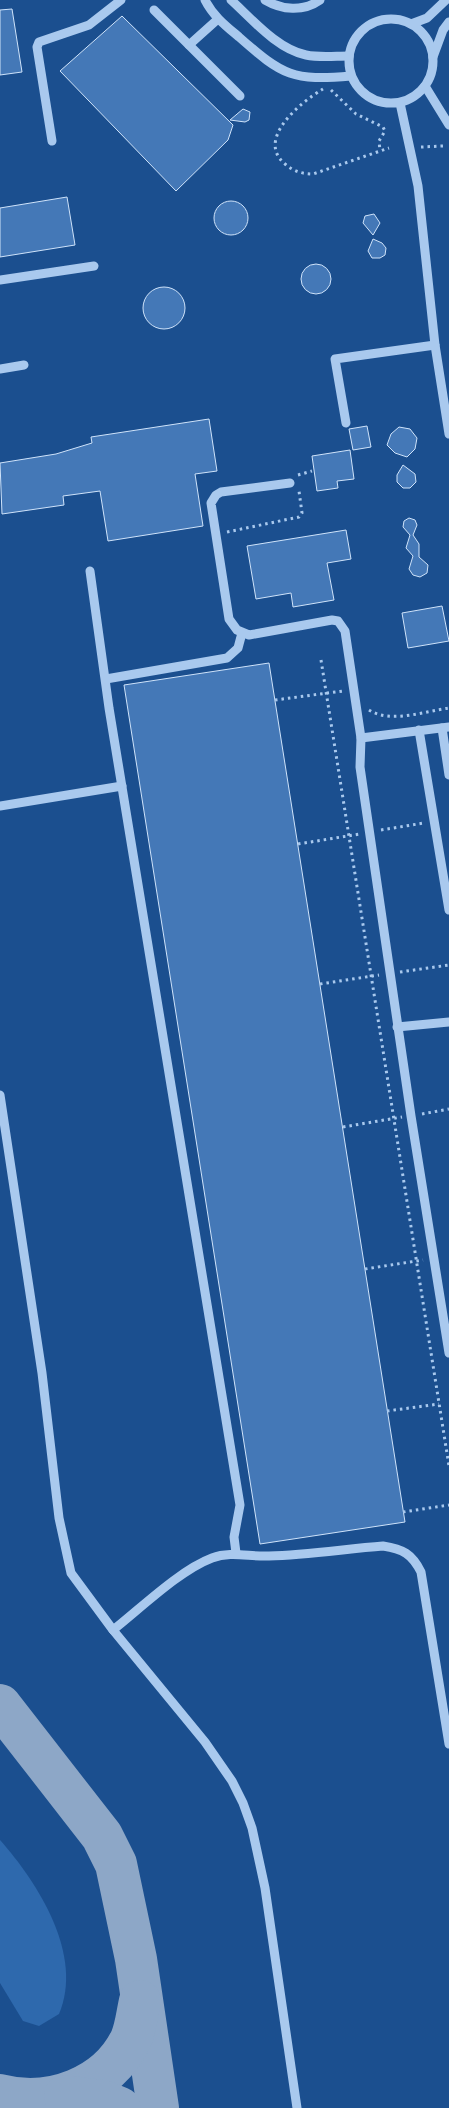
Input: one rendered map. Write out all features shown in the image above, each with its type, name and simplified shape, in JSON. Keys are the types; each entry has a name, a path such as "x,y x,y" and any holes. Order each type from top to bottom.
{"street":[{"path":"52,141 37,47 39,42 89,25 121,0"},
{"path":"205,0 218,19 270,65 280,70 307,77 351,76"},
{"path":"231,0 283,45 295,51 318,56 349,56"},
{"path":"265,0 285,8 313,5 320,0"},
{"path":"411,24 427,18 446,0"},
{"path":"154,10 240,96"},
{"path":"189,45 218,19"},
{"path":"433,57 426,38 411,24 391,19 372,24 356,37 349,56 351,76 362,93 380,102 400,103 414,97 425,86 430,77 433,57 449,22"},
{"path":"425,86 449,125"},
{"path":"400,103 418,186 435,345 449,434"},
{"path":"0,280 94,266"},
{"path":"346,422 336,359 435,345"},
{"path":"0,369 24,365"},
{"path":"295,482 221,492 216,495 211,503 230,619 242,633 256,635 338,621 345,631 361,738 360,767 397,1027 449,1352"},
{"path":"90,571 122,786 240,1505 234,1538 236,1553"},
{"path":"106,679 227,658 238,648 242,633"},
{"path":"361,738 446,727 449,775"},
{"path":"419,730 449,910"},
{"path":"0,806 122,786"},
{"path":"397,1027 449,1022"},
{"path":"0,1096 42,1373 58,1518 75,1580 113,1630 205,1742 232,1781 246,1810 265,1888 297,2108"},
{"path":"113,1630 199,1564 214,1557 236,1553 267,1556 383,1546 407,1552 416,1561 422,1572 449,1744"}],"path":[{"path":"380,151 379,141 385,131 383,127 356,114 339,96 327,89 316,93 282,124 275,134 274,143 278,157 292,169 303,174 313,174 380,151 388,148"},
{"path":"421,147 443,146"},
{"path":"216,534 298,517 302,513 295,482 301,473 312,471"},
{"path":"321,660 449,1466"},
{"path":"342,1127 449,1109"},
{"path":"365,1269 433,1258"},
{"path":"387,1411 439,1404"},
{"path":"403,1512 449,1505"}],"shaded area":[{"path":"0,1840 29,1877 42,1898 61,1944 66,1968 65,1991 59,2014 39,2026 23,2021 0,1983"}],"building":[{"path":"12,9 22,72 0,75 0,10"},
{"path":"122,16 233,125 228,140 176,191 60,71"},
{"path":"243,109 250,112 249,120 245,122 230,120"},
{"path":"67,197 75,245 0,257 0,208"},
{"path":"231,201 243,206 248,218 243,230 231,235 219,230 214,218 219,206"},
{"path":"374,214 380,223 373,235 363,223 365,216"},
{"path":"373,239 382,243 386,248 385,255 380,258 372,258 368,251"},
{"path":"316,264 327,268 331,279 327,290 316,294 305,290 301,279 305,268"},
{"path":"160,287 168,287 179,293 185,308 179,323 168,329 160,329 149,323 143,312 143,304 149,293"},
{"path":"209,419 217,471 195,474 203,526 108,541 100,491 63,496 64,505 2,514 0,463 56,454 92,443 91,437"},
{"path":"367,426 371,447 353,450 349,429"},
{"path":"399,427 410,429 417,438 415,449 407,457 395,453 387,445 391,434"},
{"path":"350,450 354,479 337,481 338,488 317,491 312,456"},
{"path":"403,465 415,474 416,482 410,488 403,488 397,482 397,475"},
{"path":"409,518 415,520 417,525 413,535 419,544 419,557 428,565 427,573 420,577 413,575 409,569 413,556 406,548 410,535 403,527 404,521"},
{"path":"346,530 351,559 327,563 334,600 293,607 291,593 256,599 247,546"},
{"path":"442,606 449,641 408,648 402,613"},
{"path":"269,663 405,1522 260,1544 124,685"}],"taxiway":[{"path":"0,1705 102,1836 116,1864 136,1959 158,2108"},
{"path":"0,2095 19,2098 57,2096 76,2090 93,2081 108,2070 121,2056 131,2039 140,2001"},
{"path":"65,2096 103,2101 120,2108"}]}
